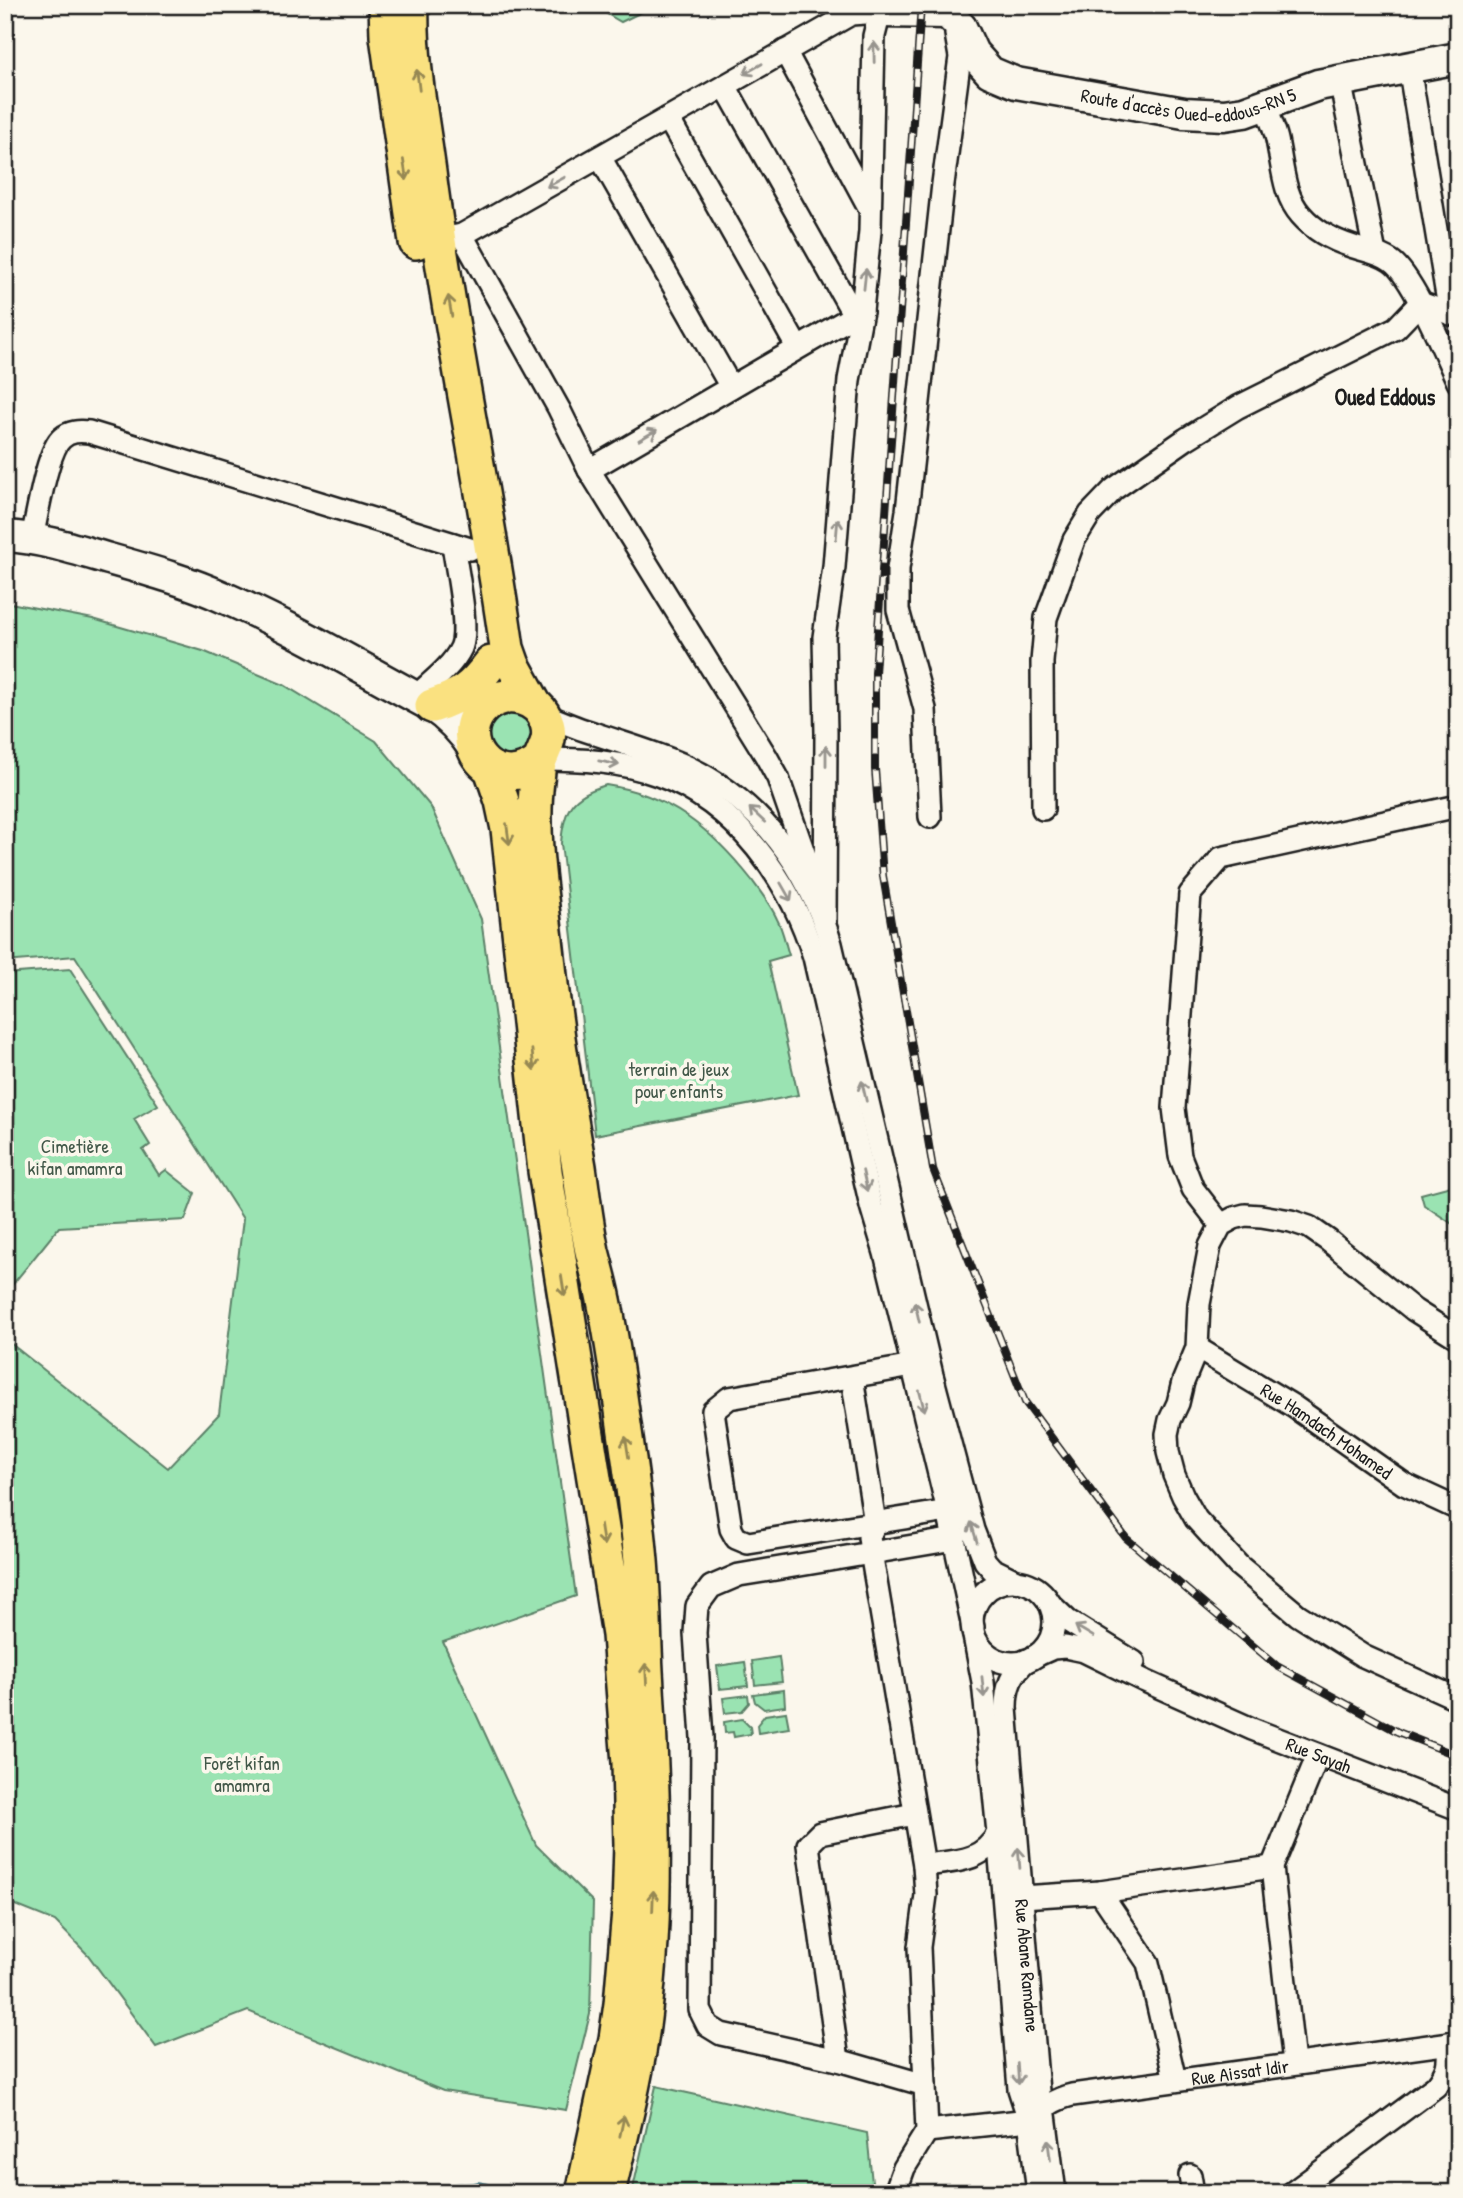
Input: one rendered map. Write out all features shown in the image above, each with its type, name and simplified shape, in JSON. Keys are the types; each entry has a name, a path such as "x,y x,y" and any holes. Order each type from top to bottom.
{"main road":[{"path":"386,5 387,36 439,239 461,546 489,643 491,663 483,708 473,723 471,736 502,801 508,828 545,1171 618,1635 629,1763 630,1885 616,2039 583,2193"},
{"path":"19,537 152,571 221,596 270,618 448,717 482,759 503,773 517,774 540,760 549,738 548,726 513,665 507,648 439,239 416,68 412,5"},
{"path":"880,12 947,13"},
{"name":"Route d'accès Oued-eddous-RN 5","path":"947,13 961,27 973,53 990,72 1016,83 1184,113 1224,115 1244,112 1318,85 1458,58"},
{"path":"424,702 453,699 466,692 491,663"},
{"path":"424,702 452,712 465,713 483,708 500,697 513,696 525,699 539,710"},
{"path":"540,760 534,810 553,1007 629,1462 641,1559 653,1787 652,1915 645,2014 608,2193"}],"street":[{"path":"825,922 824,637 834,567 849,380 870,231 874,36 880,12 851,14 600,157 439,239 559,409 589,470 766,756 786,801 816,887 825,922 932,1374 973,1530 985,1561 992,1569 1039,1590 1049,1603 1054,1619 1047,1644 1031,1658 1009,1663 984,1651 973,1631 974,1609 983,1594 998,1584 1016,1581"},
{"path":"930,817 925,709 898,610 898,569 960,57 958,41 947,13"},
{"path":"785,51 870,209"},
{"path":"1409,66 1454,308 1420,303"},
{"path":"1340,80 1375,253"},
{"path":"725,86 858,313"},
{"path":"1264,104 1279,146 1281,168 1289,195 1300,214 1316,229 1333,239 1393,262 1409,281 1458,382"},
{"path":"668,118 797,347"},
{"path":"600,157 731,387"},
{"path":"1043,809 1042,662 1046,618 1074,540 1090,514 1114,489 1186,439 1238,407 1396,328 1420,303"},
{"path":"589,470 858,313"},
{"path":"19,537 52,452 63,437 80,431 461,546 463,642 424,702"},
{"path":"539,710 592,733 667,758 718,784 764,822 785,849 806,881 825,922"},
{"path":"540,760 586,759 610,762 659,775 693,791 736,826 769,865 789,895 807,933 871,1206 948,1511 973,1631 983,1682 1019,2089 1042,2104 1055,2193"},
{"path":"785,849 789,830 786,801"},
{"path":"1221,1225 1193,1189 1180,1156 1174,1108 1189,894 1221,858 1458,806"},
{"path":"1458,1338 1414,1310 1309,1227 1291,1221 1245,1216 1234,1218 1221,1225 1212,1238 1199,1304 1197,1348 1167,1434 1174,1475 1196,1519 1237,1564 1298,1615 1363,1656 1458,1699"},
{"name":"Rue Hamdach Mohamed","path":"1197,1348 1293,1406 1404,1484 1458,1509"},
{"path":"913,1366 729,1398 713,1411 732,1529 736,1538 748,1543 948,1511"},
{"path":"852,1377 874,1523 869,1537 871,1552 926,1895 919,1947 927,2131 904,2168 895,2193"},
{"path":"925,2085 838,2060 721,2034 708,2026 700,2010 702,1752 695,1633 697,1606 711,1587 738,1575 954,1539"},
{"name":"Rue Sayah","path":"1049,1603 1060,1616 1114,1649 1181,1696"},
{"name":"Rue Sayah","path":"1031,1658 1053,1648 1084,1650 1252,1729 1458,1809"},
{"name":"Rue Abane Ramdane","path":"1031,1658 1015,1671 1008,1686 1006,1708 1042,2104 1038,2193"},
{"path":"1294,2063 1272,1867 1318,1755"},
{"path":"838,2060 808,1845 820,1833 914,1814"},
{"path":"923,1865 968,1859 992,1845 998,1833"},
{"path":"968,1859 989,1866 1002,1878"},
{"path":"1022,1896 1100,1892 1272,1867"},
{"path":"1100,1892 1148,1963 1175,2080"},
{"path":"1292,2193 1436,2086 1446,2074 1452,2042"},
{"name":"Rue Aissat Idir","path":"927,2131 1042,2104 1175,2080 1452,2042"}],"green space":[{"path":"592,5 656,5 621,22"},
{"name":"Forêt kifan amamra","path":"5,602 93,619 203,651 284,685 376,741 431,807 481,919 576,1596 443,1642 536,1845 593,1902 590,2014 566,2110 443,2091 248,2011 156,2047 88,1955 55,1921 5,1901 5,1339 168,1468 219,1414 243,1219 75,956 5,962"},
{"path":"510,713 525,720 532,735 525,750 510,757 495,750 488,735 495,720"},
{"name":"terrain de jeux pour enfants","path":"606,785 650,797 688,817 721,845 769,903 781,928 789,955 768,961 798,1095 595,1135 561,843 565,821 572,805 585,793"},
{"name":"Cimetière kifan amamra","path":"70,969 158,1105 134,1119 150,1145 143,1150 159,1175 166,1170 195,1193 185,1220 59,1227 5,1294 5,974"},
{"path":"1458,1184 1458,1223 1454,1225 1424,1205 1421,1194"},
{"path":"779,1657 782,1682 755,1685 752,1661"},
{"path":"745,1662 748,1686 720,1689 717,1666"},
{"path":"784,1690 785,1706 764,1709 755,1702 753,1694"},
{"path":"748,1695 749,1703 742,1711 725,1713 723,1698"},
{"path":"786,1712 789,1728 758,1733 757,1725 765,1715"},
{"path":"742,1719 750,1727 751,1734 734,1737 733,1732 725,1733 724,1722"},
{"path":"656,2086 867,2133 873,2193 632,2193"}],"water":[{"path":"478,2182 488,2184 497,2193 444,2193 450,2185"}],"railway":[{"path":"921,5 875,673 875,769 883,876 933,1169 1025,1402 1126,1538 1277,1666 1398,1732 1458,1756"}],"district":[{"name":"Oued Eddous","path":"1385,397"}]}
